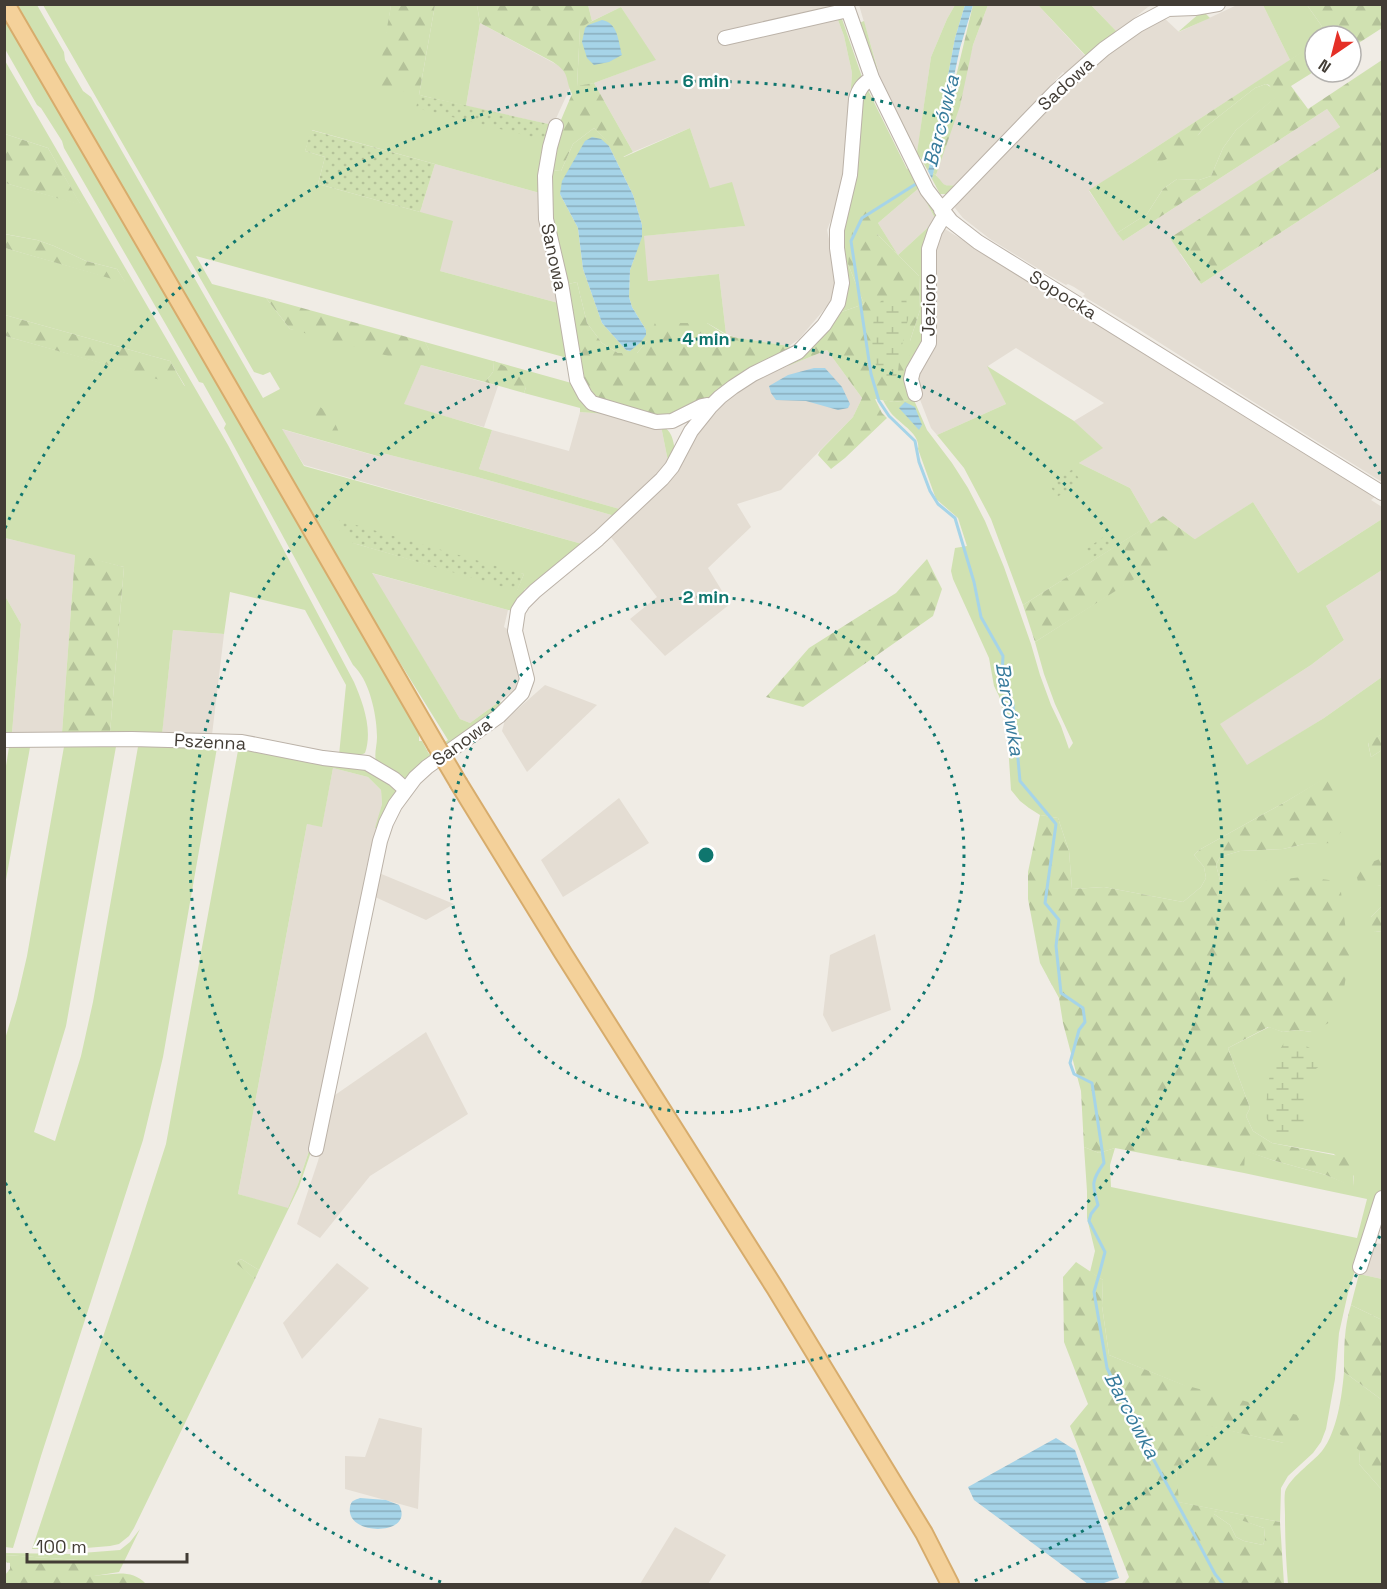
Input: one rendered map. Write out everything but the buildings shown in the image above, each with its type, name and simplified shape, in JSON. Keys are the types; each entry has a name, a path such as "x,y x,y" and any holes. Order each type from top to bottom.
{"main road":[{"path":"6,4 435,745 787,1308 924,1533 950,1584"}],"street":[{"name":"Sadowa","path":"943,212 1055,92 1104,49 1138,25 1168,9 1218,4"},
{"name":"Sopocka","path":"847,7 872,78 916,169 927,190 943,212 958,226 978,242 1383,493"},
{"path":"725,38 847,7"},
{"name":"Sanowa","path":"316,1149 380,841 395,805 405,789 428,767 499,716 520,696 527,679 515,631 518,611 523,603 598,539 662,479 672,467 692,431 711,406 753,374 798,352 824,325 837,303 842,284 837,230 850,175 856,99 862,85 872,78"},
{"name":"Sanowa","path":"556,126 544,176 546,219 561,283 577,380 585,395 592,403 656,423 672,421 702,406 711,406"},
{"name":"Jezioro","path":"915,394 911,380 913,372 929,343 929,249 943,212"},
{"name":"Pszenna","path":"4,740 132,738 242,742 323,758 367,763 394,779 405,789"},
{"path":"1360,1267 1383,1198"}],"shaded area":[{"path":"588,5 835,5 836,8 829,19 838,20 852,73 843,189 827,230 837,275 834,294 828,305 799,339 789,346 726,334 719,274 647,281 643,236 744,226 710,189 690,128 633,152 594,83 655,60 621,7 592,21"},
{"path":"859,5 955,5 931,57 917,153 881,80"},
{"path":"988,5 1038,5 1087,58 1067,75 1063,72 1035,102 1032,111 960,185 948,186 942,184 936,175 973,45"},
{"path":"1091,5 1153,5 1117,32"},
{"path":"1237,5 1263,5 1290,60 1089,191 1123,241 1327,109 1340,127 1180,254 1201,284 1382,167 1382,482 1083,296 1085,294 1074,287 1050,276 990,239 963,218 955,208 956,204 1061,90 1104,56 1162,16 1179,32"},
{"path":"480,23 563,68 568,76 570,88 553,125 466,106"},
{"path":"435,164 540,193 538,217 562,304 440,271 420,212"},
{"path":"919,188 936,220 898,255 878,223"},
{"path":"945,229 1376,496 1371,500 1382,507 1382,519 1298,573 1253,502 1196,540 1163,516 1151,524 1130,488 1079,463 1102,448 1074,421 1104,403 1016,348 988,366 1006,404 937,435 931,428 917,392 917,369 935,345 936,246"},
{"path":"827,350 862,398 853,417 781,490 737,504 751,527 708,568 730,604 665,656 630,619 657,597 610,536 676,473 695,436 732,395 752,382"},
{"path":"421,365 498,386 484,427 403,405"},
{"path":"580,412 607,414 661,426 668,461 659,475 623,510 479,469 492,430 569,451"},
{"path":"281,429 380,457 382,453 477,477 615,516 582,544 304,465"},
{"path":"4,538 75,554 62,733 12,733 21,624 5,596"},
{"path":"1382,570 1382,677 1324,718 1247,766 1219,724 1311,665 1344,640 1326,606"},
{"path":"371,573 508,610 504,627 509,630 519,681 516,689 470,723 460,719"},
{"path":"173,630 224,634 212,735 162,734"},
{"path":"545,685 597,705 527,772 502,731 505,720"},
{"path":"333,768 368,777 381,790 382,804 366,869 368,870 316,1130 288,1209 238,1194 307,824 322,826"},
{"path":"619,798 649,843 563,897 541,860"},
{"path":"379,873 454,904 426,920 375,897"},
{"path":"875,934 891,1010 832,1032 823,1015 830,955"},
{"path":"426,1032 468,1114 370,1176 320,1238 297,1224 318,1161 335,1095"},
{"path":"1370,1242 1382,1244 1382,1279 1359,1274"},
{"path":"337,1263 369,1288 302,1359 283,1323"},
{"path":"379,1418 422,1428 418,1509 345,1489 345,1456 365,1457"},
{"path":"675,1527 726,1555 708,1584 640,1584"}],"green space":[{"path":"17,5 37,5 64,52 65,60 83,91 91,97 263,398 280,389 270,372 263,375 254,372 43,5 391,5 386,38 419,95 548,141 542,207 539,209 540,193 312,130 305,151 325,157 318,184 453,221 440,271 562,304 571,359 196,256 212,284 266,298 290,329 429,350 425,342 575,384 607,414 580,412 580,408 524,393 526,387 494,362 493,372 485,382 421,365 404,404 492,430 479,469 623,510 615,516 477,477 382,453 381,457 282,429 304,466 582,544 532,587 530,585 524,590 527,593 516,612 372,573 460,719 470,723 500,701 503,709 408,779 403,779 376,762 376,721 370,695 363,679 353,665 224,428 226,424 203,383 199,382 62,141 37,105 5,49 4,17 415,726 419,734 419,741 422,741 429,754 448,740 384,637","holes":["353,543 524,574 517,590"]},
{"path":"391,5 435,5 419,95 377,85"},
{"path":"435,5 477,5 480,23 466,106 419,95"},
{"path":"477,5 588,5 592,21 580,28 577,86 594,83 633,152 623,157 594,128 573,144 561,171 548,170 558,127 572,94 566,76 553,62 480,23"},
{"path":"955,5 965,5 955,38 928,171 920,157 917,158 879,81 881,80 917,152 931,57"},
{"path":"973,5 988,5 973,45 960,106 936,175 933,173"},
{"path":"1038,5 1091,5 1119,34 1087,57"},
{"path":"1263,5 1307,5 1320,24 1303,24 1303,52 1290,60"},
{"path":"1307,5 1382,5 1382,28 1363,40 1363,24 1320,24"},
{"path":"621,7 656,60 577,87 580,27"},
{"path":"1201,12 1210,18 1178,32"},
{"path":"829,19 842,19 862,77 849,114 852,73 838,20"},
{"path":"864,21 878,71 874,72 859,23"},
{"path":"1303,51 1303,78 1291,86 1308,109 1346,84 1363,84 1363,73 1382,60 1382,167 1201,284 1170,238 1340,127 1327,109 1123,241 1117,233 1147,214 1163,189 1177,179 1199,180 1211,176 1223,148 1236,130 1277,96 1269,85 1255,88 1204,128 1182,153 1157,163 1132,163"},
{"path":"4,59 228,445 354,682 364,708 367,726 365,753 357,756 330,755 259,741 212,735 272,741 339,755 346,685 305,610 230,592 224,634 173,630 162,735 5,736 5,596 21,624 12,733 110,733 124,567 5,538 5,336 185,386 170,361 5,315 5,248 125,282 117,269 86,261 37,240 5,234 5,183 80,204 48,148 5,134"},
{"path":"1266,84 1278,96 1236,130 1223,148 1211,176 1199,180 1177,179 1163,189 1147,214 1117,233 1089,190 1132,163 1157,163 1199,134 1255,88"},
{"path":"867,88 907,169 909,168 919,188 878,223 898,255 877,234 848,264 864,304 833,315 839,243 861,93"},
{"path":"419,95 553,125 548,141 416,108"},
{"path":"1035,102 1035,108 955,193 949,197 946,194 940,194 932,179 933,173 945,185 960,185 1032,111"},
{"path":"594,128 624,157 690,128 710,188 732,182 745,226 644,236 648,281 719,274 726,334 707,323 647,341 637,353 618,353 602,343 587,323 577,282 564,285 549,221 548,170 561,171 573,144","holes":["609,146 633,195 642,225 630,270 629,297 632,307 646,330 630,351 626,350 602,323 583,269 578,228 560,194"]},
{"path":"311,130 435,164 420,212 318,184 325,157 305,151"},
{"path":"5,134 48,148 81,205 5,183"},
{"path":"922,194 938,213 927,337 910,370 910,341 920,310 919,276 898,255 936,220"},
{"path":"862,208 868,209 877,234 919,276 920,310 910,341 910,400 894,402 875,399 887,418 831,469 818,455 853,417 862,398 827,350 788,366 808,347 833,315 864,304 848,264 853,225"},
{"path":"4,234 37,240 86,261 117,269 126,283 5,248"},
{"path":"577,282 587,323 602,343 618,353 637,353 647,341 655,323 707,323 726,335 789,346 795,351 711,399 669,419 597,403 581,382 564,285"},
{"path":"893,295 906,299 909,315 898,371 891,379 879,372 872,342 879,303 885,297"},
{"path":"266,298 425,342 430,352 428,362 421,365 290,329"},
{"path":"5,315 170,361 185,387 5,336"},
{"path":"494,361 521,378 526,387 524,393 485,382 493,372"},
{"path":"987,366 1074,421 1103,448 1079,463 1130,488 1151,524 1023,605 991,519 964,468 937,435 1006,404"},
{"path":"910,391 927,430 968,488 985,521 1004,567 1040,675 1069,749 1073,743 1055,704 1035,642 1253,502 1298,573 1382,519 1382,570 1326,606 1344,640 1311,665 1220,724 1247,765 1324,718 1382,677 1382,734 1368,743 1371,757 1382,750 1382,858 1373,884 1382,886 1382,906 1371,917 1375,932 1382,931 1382,1188 1348,1293 1339,1333 1335,1379 1326,1429 1313,1453 1288,1476 1281,1488 1280,1522 1178,1502 1176,1465 1194,1422 1284,1443 1183,1385 1109,1355 1102,1306 1103,1280 1090,1272 1095,1251 1087,1218 1084,1147 1099,1153 1115,1148 1110,1165 1111,1187 1357,1238 1367,1199 1244,1173 1244,1150 1326,1175 1353,1186 1354,1176 1334,1154 1272,1143 1253,1131 1246,1116 1250,1108 1228,1048 1269,1027 1283,1032 1297,1030 1312,1032 1222,888 1216,865 1220,857 1240,851 1283,849 1304,844 1332,842 1331,775 1199,850 1194,855 1204,867 1206,878 1201,887 1183,902 1104,887 1072,889 1069,851 1058,818 1040,815 1020,801 1011,790 1007,729 999,696 994,686 989,658 951,571 955,548 967,546 958,518 936,499 916,439 891,413 883,400 894,402 909,400"},
{"path":"309,403 325,410 333,419 340,436 337,439 332,438 310,421 303,411 304,405"},
{"path":"661,426 668,430 674,445 675,453 668,461"},
{"path":"1073,469 1081,482 1057,497 1049,484"},
{"path":"1163,516 1196,540 1035,642 1023,605"},
{"path":"339,520 524,574 517,591 353,543"},
{"path":"1106,535 1113,544 1091,559 1085,550"},
{"path":"75,554 124,567 110,733 62,733"},
{"path":"927,559 942,589 933,616 803,707 766,697 809,648 896,593"},
{"path":"1382,734 1382,750 1371,757 1368,742"},
{"path":"10,741 31,742 5,885 5,772"},
{"path":"65,741 117,741 66,1026 34,1132 55,1141 81,1056 93,1002 139,741 218,742 163,1057 143,1140 13,1548 5,1547 5,1039 27,956"},
{"path":"239,745 363,768 381,776 396,789 396,793 375,828 382,804 381,790 368,777 333,768 322,827 307,824 238,1194 288,1208 316,1130 318,1131 299,1187 259,1270 241,1259 236,1262 255,1279 129,1536 119,1544 110,1546 32,1549 166,1144"},
{"path":"1331,774 1337,794 1341,832 1332,843 1240,851 1220,857 1216,865 1222,888 1228,885 1303,877 1329,880 1341,892 1349,955 1344,989 1334,1020 1312,1032 1297,1030 1283,1032 1268,1027 1228,1048 1250,1108 1246,1116 1253,1131 1272,1143 1349,1158 1354,1165 1353,1187 1326,1175 1245,1151 1244,1173 1115,1148 1099,1153 1084,1147 1081,1091 1063,1023 1059,998 1040,963 1028,899 1028,872 1040,815 1058,818 1069,851 1072,889 1104,887 1183,902 1201,887 1206,878 1204,867 1194,855 1199,850"},
{"path":"1382,858 1382,886 1358,882 1356,873 1362,866"},
{"path":"1382,906 1382,931 1375,932 1368,922"},
{"path":"1284,1043 1307,1046 1315,1053 1321,1065 1313,1072 1305,1087 1303,1129 1291,1135 1275,1132 1266,1118 1267,1089 1273,1060"},
{"path":"241,1259 259,1270 255,1279 237,1264 236,1262"},
{"path":"1076,1262 1103,1280 1102,1306 1109,1355 1184,1385 1301,1416 1284,1443 1195,1423 1223,1452 1214,1474 1176,1466 1179,1502 1280,1522 1284,1584 1124,1584 1129,1577 1070,1426 1088,1404 1064,1342 1063,1277","holes":["1214,1511 1264,1528 1263,1545 1244,1541 1236,1537 1230,1525 1214,1514"]},
{"path":"1359,1274 1382,1279 1382,1320 1351,1305"},
{"path":"1351,1305 1382,1320 1382,1400 1344,1372 1344,1346"},
{"path":"1344,1372 1382,1400 1381,1412 1360,1451 1359,1464 1382,1490 1382,1584 1288,1584 1285,1492 1291,1481 1318,1456 1327,1443 1338,1413"},
{"path":"1351,1402 1381,1411 1382,1407 1382,1490 1359,1464 1360,1451 1335,1430"},
{"path":"1214,1511 1264,1528 1263,1545 1236,1537 1230,1525 1214,1514"},
{"path":"140,1529 119,1572 86,1576 79,1560 5,1555 5,1553 69,1554 120,1550"},
{"path":"5,1555 79,1560 88,1573 86,1576 125,1574 132,1575 146,1584 5,1584 5,1575 10,1569 10,1563 5,1562"}],"water":[{"path":"965,5 973,5 960,48 932,179 928,171 955,38"},
{"path":"602,20 614,28 622,55 609,62 594,65 587,58 582,42 585,28"},
{"path":"592,137 601,139 609,146 633,195 642,225 642,237 630,270 629,297 632,307 646,330 646,335 630,351 626,350 602,323 583,269 578,228 560,194 562,181 585,141"},
{"path":"814,368 825,368 842,387 850,404 848,408 838,410 806,401 776,400 771,393 769,386 788,375"},
{"path":"905,402 915,407 922,425 919,430 899,408"},
{"path":"1056,1438 1075,1450 1119,1578 1101,1584 1088,1584 974,1500 968,1487"},
{"path":"360,1498 386,1500 399,1505 402,1515 398,1523 379,1529 358,1524 351,1517 350,1507 352,1502"}],"waterway":[{"name":"Barcówka","path":"919,182 862,218 851,241 871,374 879,401 889,416 915,441 919,462 930,491 938,504 955,518 974,582 981,617 1003,656 1002,675 1013,705 1020,781 1056,824 1045,903 1059,920 1056,946 1061,993 1083,1008 1085,1022 1079,1030 1070,1063 1074,1074 1092,1083 1104,1163 1095,1179 1094,1187 1098,1205 1089,1221 1105,1252 1094,1292 1107,1368 1137,1429 1215,1574 1223,1584"}]}
